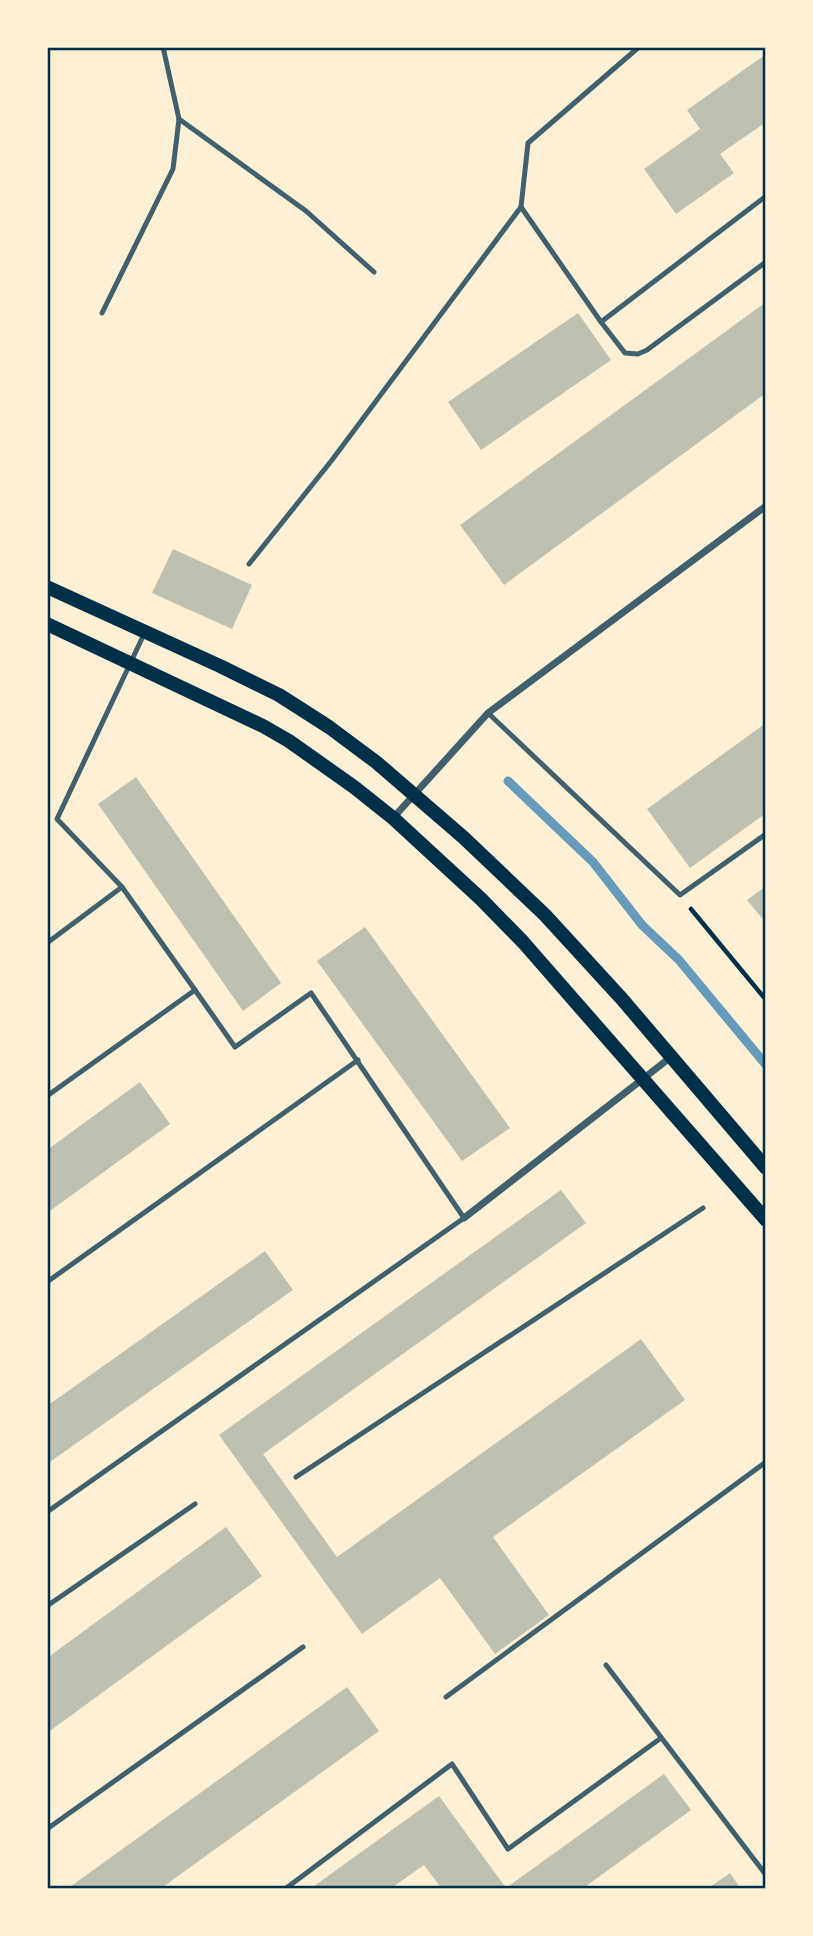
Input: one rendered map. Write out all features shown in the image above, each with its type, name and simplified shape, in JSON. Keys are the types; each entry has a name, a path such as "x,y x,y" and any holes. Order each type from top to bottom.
{"main road":[{"path":"47,587 232,672 304,710 376,762 545,915 622,999 766,1168"},
{"path":"47,624 263,726 289,741 393,818 481,899 523,942 766,1220"}],"street":[{"path":"393,818 488,713 766,506"},
{"path":"464,1218 671,1056"}],"lane":[{"path":"102,313 173,169 179,119 163,47"},
{"path":"249,564 332,460 521,206 528,143 639,47"},
{"path":"179,119 306,211 374,272"},
{"path":"601,322 766,196"},
{"path":"521,206 625,353 638,354 648,350 766,262"},
{"path":"57,819 145,631"},
{"path":"488,713 680,895 766,834"},
{"path":"47,815 57,819 122,887 236,1047 311,993 464,1218 47,1512"},
{"path":"47,943 122,887"},
{"path":"47,1096 195,990"},
{"path":"47,1282 358,1060"},
{"path":"296,1477 703,1208"},
{"path":"446,1697 766,1462"},
{"path":"47,1606 195,1504"},
{"path":"47,1829 303,1647"},
{"path":"607,1665 766,1875"},
{"path":"285,1889 452,1764 508,1849 661,1738"}],"path":[{"path":"680,895 766,1000"}],"building":[{"path":"766,54 766,122 720,154 734,173 676,214 644,169 700,129 687,110"},
{"path":"766,302 766,393 504,585 460,525"},
{"path":"578,313 611,360 481,450 448,402"},
{"path":"173,549 252,585 232,629 152,593"},
{"path":"766,723 766,813 690,868 647,809"},
{"path":"136,777 281,983 243,1011 98,804"},
{"path":"766,886 766,923 747,900"},
{"path":"365,927 510,1128 462,1161 317,961"},
{"path":"140,1082 170,1124 47,1213 47,1150"},
{"path":"561,1190 586,1223 263,1454 337,1557 641,1339 685,1400 493,1537 549,1615 495,1654 440,1578 362,1634 219,1435"},
{"path":"265,1251 293,1290 47,1464 47,1406"},
{"path":"226,1527 262,1576 47,1733 47,1658"},
{"path":"347,1687 379,1731 160,1889 67,1889"},
{"path":"664,1774 691,1810 582,1889 442,1889 424,1865 390,1889 310,1889 439,1796 506,1888"},
{"path":"730,1873 741,1889 707,1889"}],"waterway":[{"path":"508,781 593,862 642,925 679,960 766,1065"}]}
